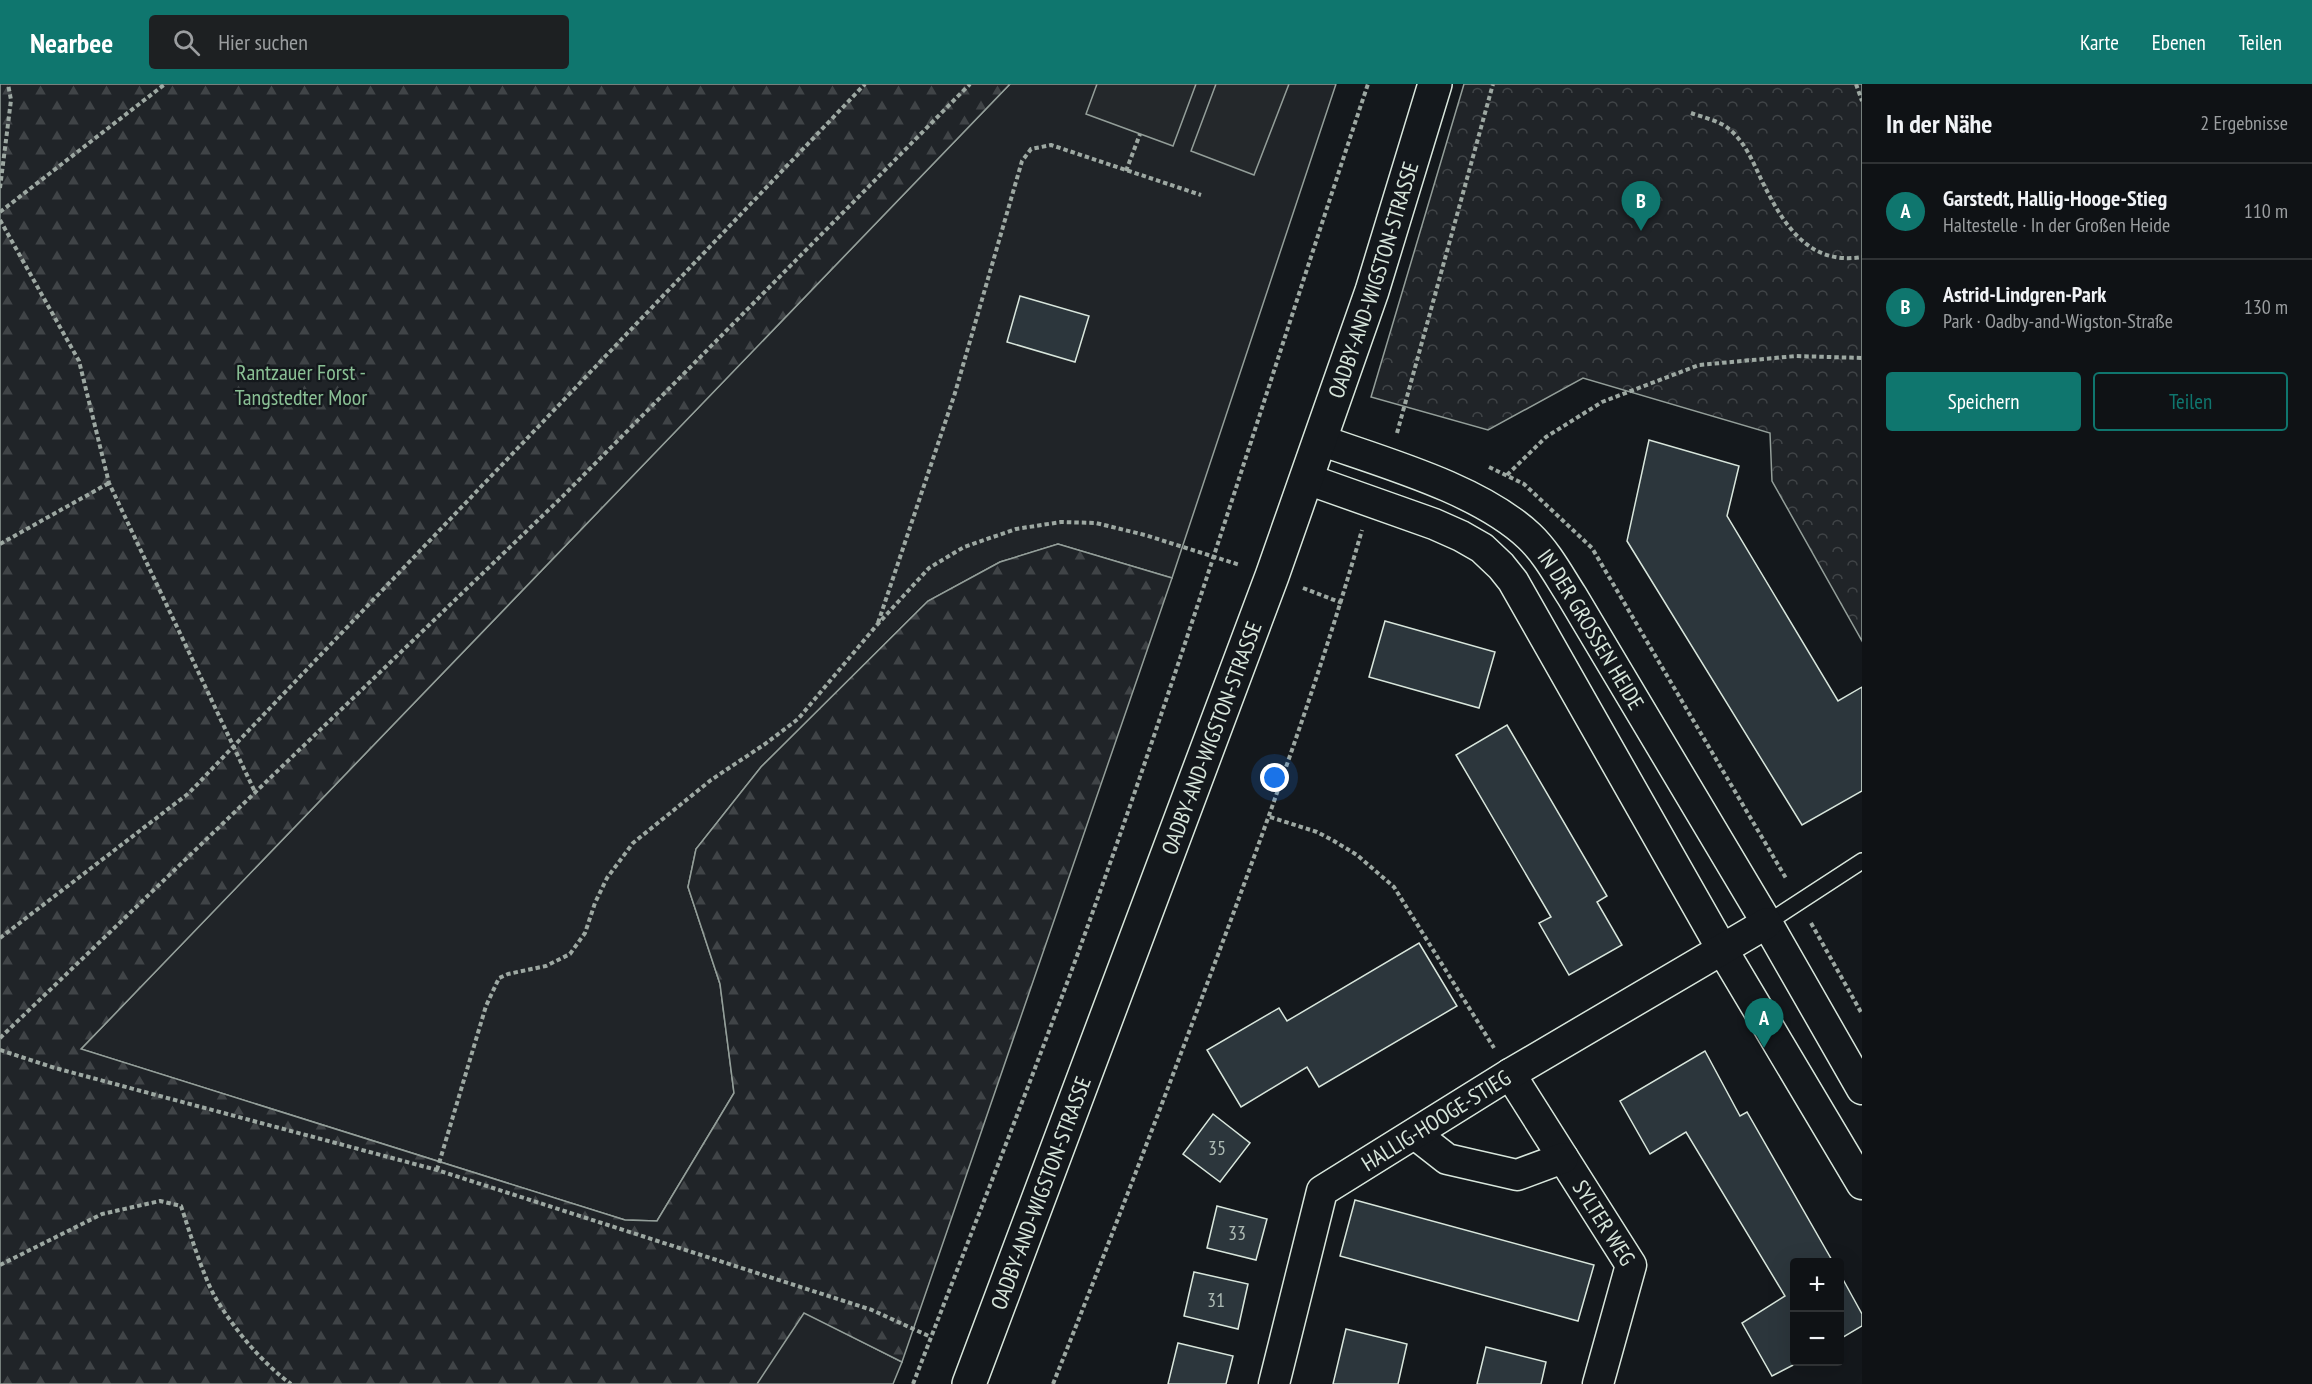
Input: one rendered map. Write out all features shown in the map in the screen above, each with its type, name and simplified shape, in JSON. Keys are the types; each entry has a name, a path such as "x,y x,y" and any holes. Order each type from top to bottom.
{"main road":[{"name":"OADBY-AND-WIGSTON-STRASSE","path":"969,1384 1307,479 1372,291 1436,84"}],"street":[{"name":"IN DER GROSSEN HEIDE","path":"1320,441 1441,485 1490,507 1530,537 1551,563 1572,596 1767,923 1862,1089"},
{"name":"IN DER GROSSEN HEIDE","path":"1307,479 1434,524 1461,536 1482,548 1513,581 1722,949 1862,1184"},
{"path":"1722,949 1767,923"},
{"name":"HALLIG-HOOGE-STIEG","path":"1274,1384 1322,1191 1510,1074 1722,949"},
{"name":"SYLTER WEG","path":"1510,1074 1631,1265 1598,1384"},
{"path":"1415,1134 1447,1159 1517,1175 1563,1158"}],"lane":[{"path":"1767,923 1862,861"}],"path":[{"path":"0,189 10,100 8,84"},
{"path":"0,212 165,84"},
{"path":"0,938 189,793 865,84"},
{"path":"0,1038 562,496 970,84"},
{"path":"913,1384 1074,963 1215,556 1368,84"},
{"path":"1385,464 1398,429 1493,84"},
{"path":"1856,84 1862,101"},
{"path":"1691,113 1728,128 1747,150 1778,212 1804,243 1825,256 1862,257"},
{"path":"1126,171 1140,134"},
{"path":"876,626 955,393 1022,161 1031,149 1052,145 1201,195"},
{"path":"0,220 79,362 109,483 255,792"},
{"path":"1507,475 1546,436 1602,402 1699,365 1796,356 1862,358"},
{"path":"0,544 109,483"},
{"path":"1053,1384 1117,1224 1270,817 1342,603 1371,502"},
{"path":"437,1170 486,1006 499,978 546,966 570,954 585,933 595,903 607,878 633,843 711,780 798,719 876,626 929,568 964,547 1016,529 1061,522 1096,523 1215,556"},
{"path":"1270,817 1308,829 1334,842 1357,855 1394,887 1510,1074"},
{"path":"0,1050 56,1068 437,1170 872,1310 931,1337"},
{"path":"0,1265 102,1214 160,1201 181,1206 214,1296 239,1332 276,1373 291,1384"}],"green space":[{"name":"Rantzauer Forst - Tangstedter Moor","path":"0,84 1010,84 81,1049 625,1220 657,1221 734,1093 720,984 688,887 696,849 761,767 928,601 1000,562 1058,544 1172,578 902,1362 804,1313 757,1384 0,1384"},
{"path":"1010,84 1336,84 1172,578 1058,544 1000,562 928,601 761,767 696,849 688,887 720,984 734,1093 657,1221 625,1220 81,1049"},
{"path":"1464,84 1862,84 1862,641 1772,481 1770,433 1583,378 1488,430 1371,397"},
{"path":"804,1312 902,1362 893,1384 755,1384"}],"shaded area":[{"path":"1097,84 1196,84 1173,146 1086,114"},
{"path":"1216,84 1289,84 1254,175 1191,151"}],"building":[{"path":"1020,296 1089,316 1075,362 1007,342"},
{"path":"1649,440 1739,466 1727,516 1838,701 1862,687 1862,791 1802,825 1627,541"},
{"path":"1385,621 1495,652 1479,708 1369,677"},
{"path":"1507,725 1607,896 1597,902 1622,945 1569,975 1539,923 1551,917 1456,755"},
{"path":"1419,943 1457,1006 1319,1087 1307,1067 1241,1107 1207,1050 1279,1008 1287,1021"},
{"path":"1705,1051 1740,1116 1747,1112 1831,1258 1790,1258 1791,1366 1772,1376 1742,1323 1785,1296 1686,1132 1650,1154 1620,1101"},
{"path":"1213,1114 1250,1143 1220,1182 1183,1154"},
{"path":"1355,1200 1594,1265 1578,1321 1340,1256"},
{"path":"1217,1206 1267,1219 1256,1260 1207,1248"},
{"path":"1194,1272 1248,1284 1238,1329 1184,1316"},
{"path":"1844,1281 1862,1314 1862,1326 1844,1337"},
{"path":"1346,1329 1407,1344 1398,1384 1333,1384"},
{"path":"1178,1343 1233,1356 1226,1384 1168,1384"},
{"path":"1486,1347 1546,1362 1541,1384 1477,1384"}],"place":[{"name":"Astrid-Lindgren-Park","path":"1641,231"},
{"name":"Garstedt, Hallig-Hooge-Stieg","path":"1764,1048"}]}
